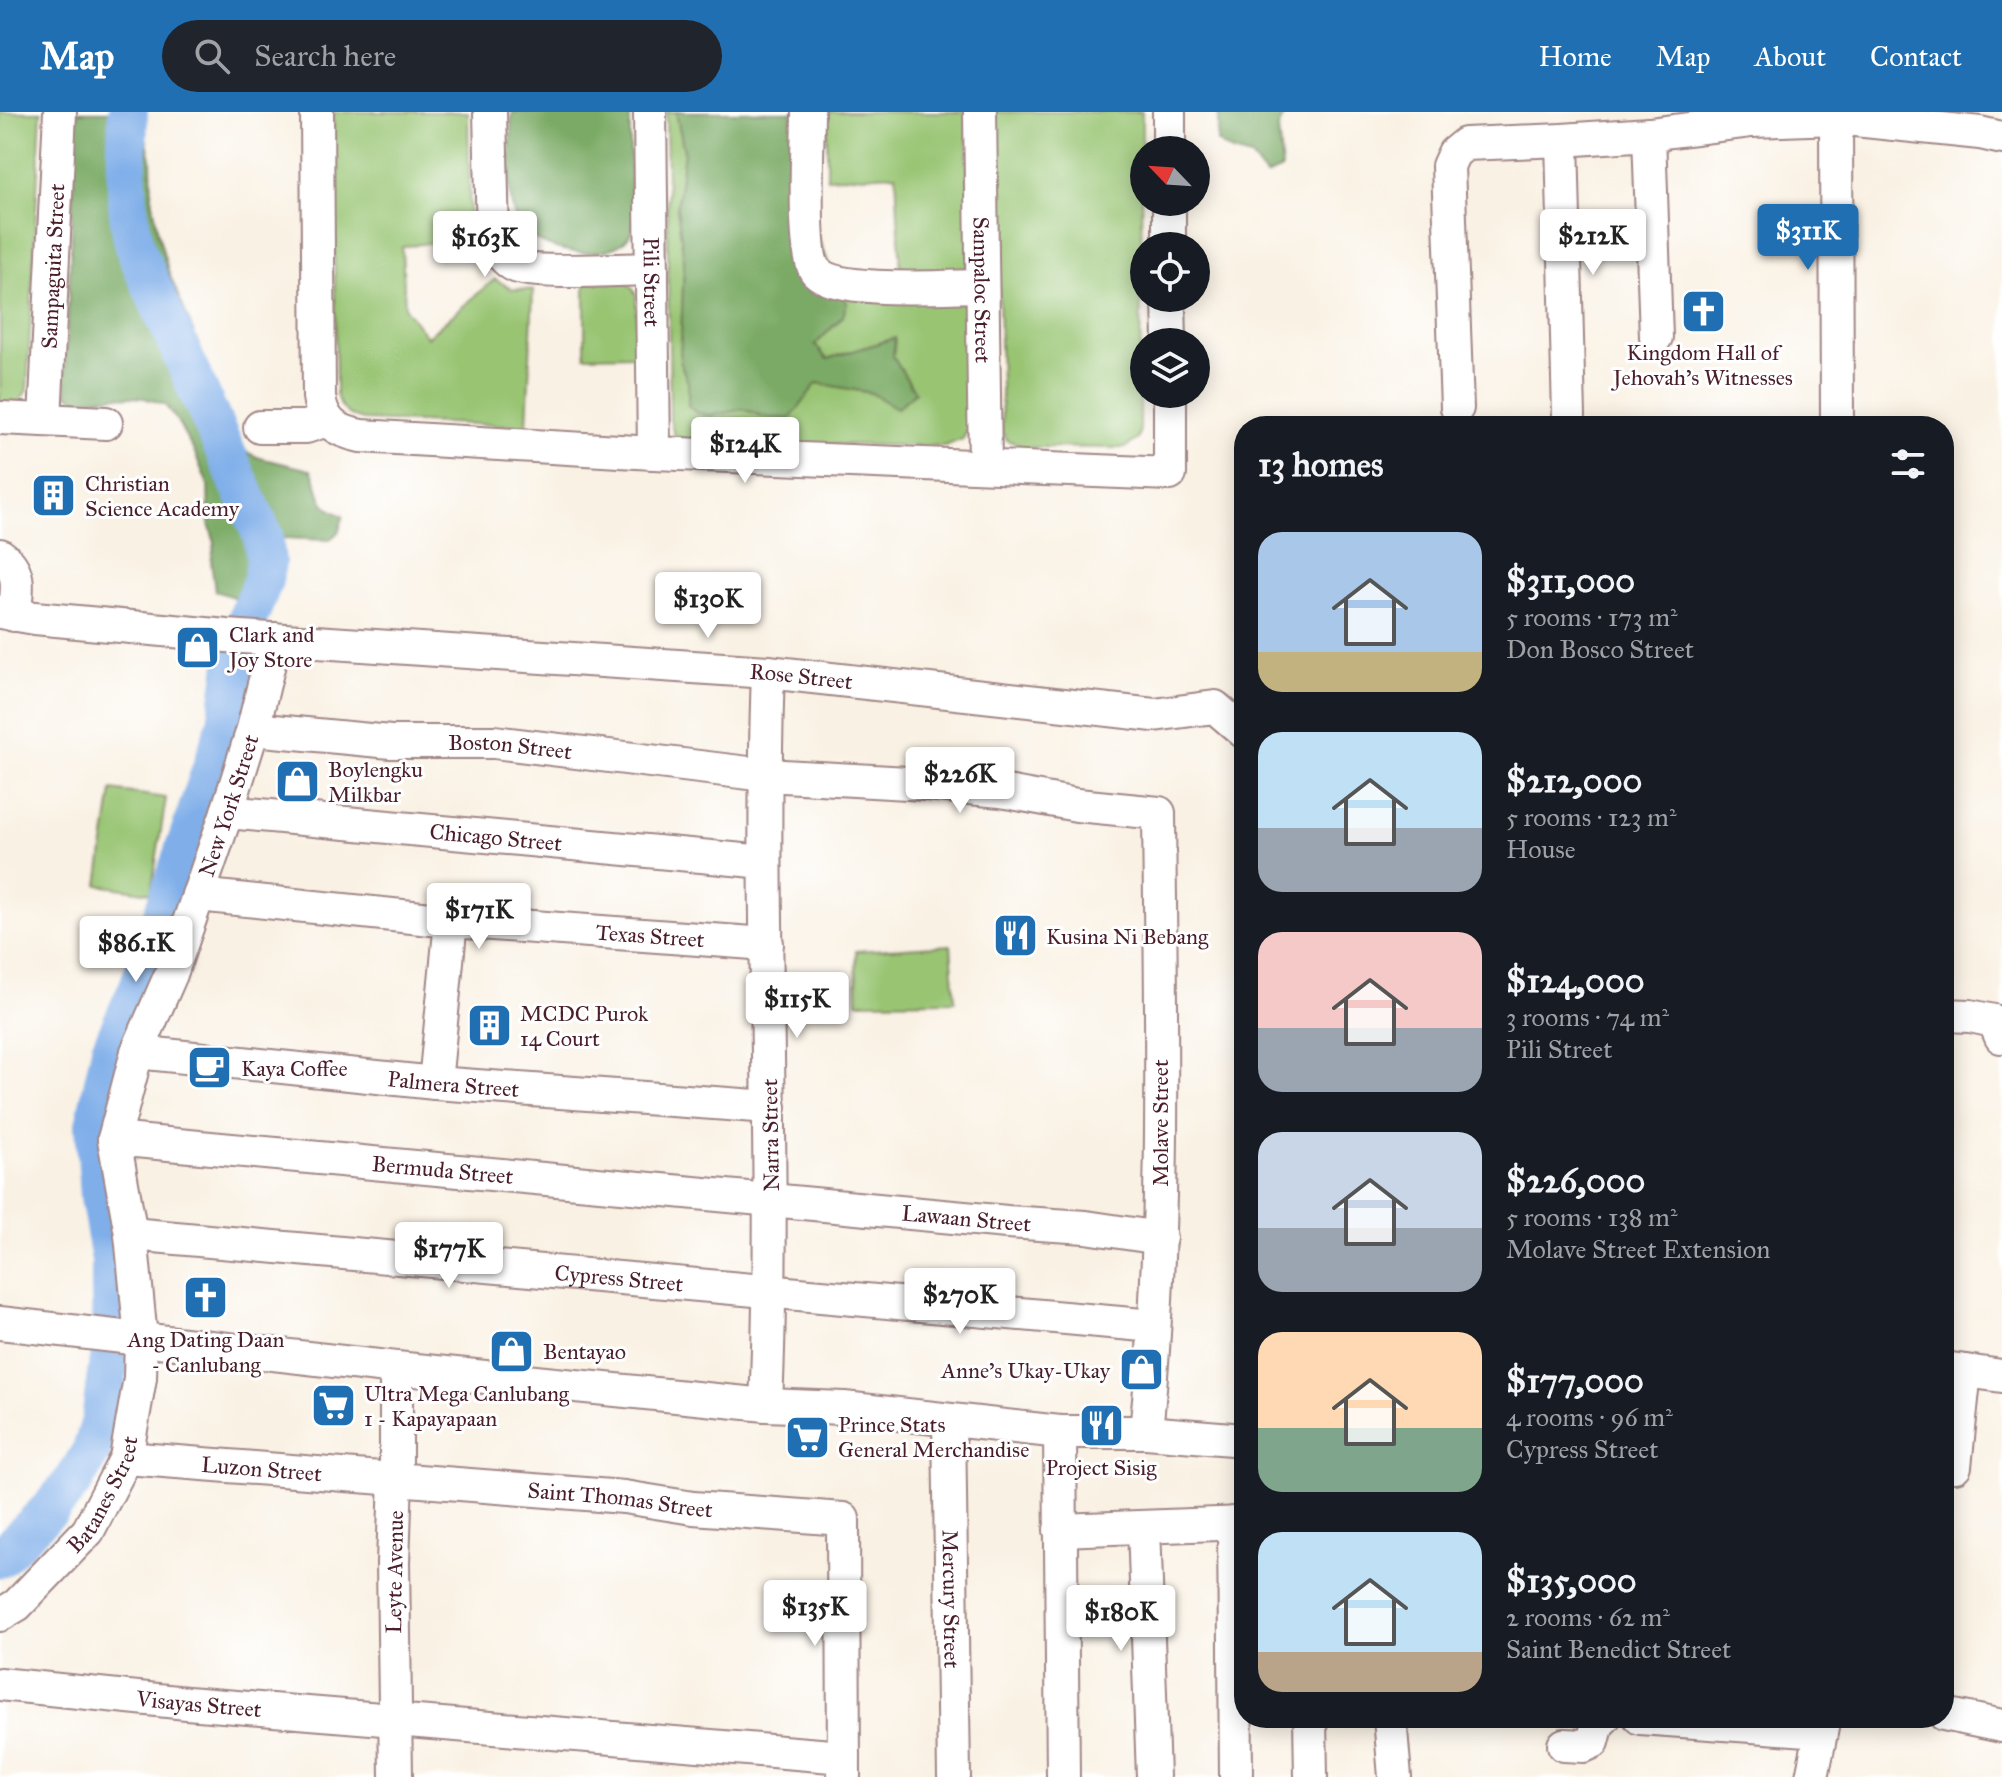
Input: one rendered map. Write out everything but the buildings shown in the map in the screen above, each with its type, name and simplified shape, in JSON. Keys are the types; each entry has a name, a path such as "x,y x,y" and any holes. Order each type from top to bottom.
{"street":[{"name":"Sampaguita Street","path":"45,420 60,112"},
{"path":"317,112 319,397 321,410 335,428 361,436 654,453 1170,474 1170,408"},
{"path":"490,112 493,237 497,250 505,259 527,269 652,269"},
{"name":"Pili Street","path":"650,112 654,453"},
{"path":"808,112 809,248 816,270 831,281 856,286 982,286"},
{"name":"Sampaloc Street","path":"980,112 985,466"},
{"path":"1169,112 1169,136"},
{"path":"1836,115 1837,416"},
{"path":"1457,408 1448,166 1454,153 1465,144 1649,134 1752,121 1836,115 2002,138"},
{"path":"1649,134 1656,337"},
{"path":"1562,140 1569,416"},
{"path":"0,418 106,423"},
{"path":"260,427 306,427 327,420"},
{"path":"0,555 16,571 18,580 7,614"},
{"name":"Rose Street","path":"7,614 252,637 768,672 1154,715 1215,707 1234,723"},
{"name":"New York Street","path":"121,1337 131,1234 114,1139 137,1052 171,974 253,729 252,637"},
{"name":"Narra Street","path":"766,1405 771,1291 765,862 768,672"},
{"name":"Boston Street","path":"253,729 391,742 494,742 765,775 1001,791 1077,805 1159,813"},
{"name":"Chicago Street","path":"227,812 765,862"},
{"name":"Molave Street","path":"1146,1432 1155,1343 1160,1238 1159,813"},
{"name":"Texas Street","path":"198,895 451,921 767,944"},
{"path":"435,1083 451,921"},
{"path":"1954,1015 1994,1021 2001,1037"},
{"name":"Palmera Street","path":"137,1052 435,1083 770,1107"},
{"name":"Bermuda Street","path":"114,1139 771,1200"},
{"name":"Lawaan Street","path":"771,1200 1086,1227 1160,1238"},
{"name":"Cypress Street","path":"131,1234 1154,1326"},
{"path":"0,1323 396,1368 766,1405 844,1408 1060,1432 1146,1432 1234,1439"},
{"name":"Batanes Street","path":"0,1615 17,1605 88,1531 126,1458 140,1378 121,1337"},
{"name":"Leyte Avenue","path":"396,1368 393,1563 396,1777"},
{"path":"1955,1466 1954,1370 2002,1376"},
{"name":"Mercury Street","path":"949,1421 954,1777"},
{"path":"1060,1432 1063,1777"},
{"name":"Luzon Street","path":"126,1458 396,1478"},
{"name":"Saint Thomas Street","path":"396,1478 624,1497 693,1508 843,1519 844,1767"},
{"path":"1060,1530 1234,1523"},
{"path":"1144,1527 1153,1777"},
{"name":"Visayas Street","path":"0,1684 187,1703 397,1718 844,1767"},
{"path":"1954,1716 2002,1726"},
{"path":"1236,1777 1237,1728"},
{"path":"1310,1728 1311,1777"},
{"path":"1391,1728 1395,1777"},
{"path":"1564,1745 1584,1746 1593,1742 1597,1728"},
{"path":"1812,1777 1822,1728"}],"green space":[{"path":"0,112 41,112 27,390 20,401 0,402"},
{"path":"77,112 142,112 151,159 152,196 158,233 169,274 201,350 228,432 236,448 260,458 311,470 324,502 343,516 339,531 330,540 279,538 264,590 239,599 215,591 211,561 215,543 209,524 208,485 195,453 164,404 144,398 119,396 78,400 67,394 65,378"},
{"path":"333,112 468,112 473,236 402,247 405,308 427,337 495,279 512,289 533,290 527,426 363,420 349,414 340,405 336,395"},
{"path":"512,112 630,112 634,223 628,238 615,247 599,252 580,252 542,243 527,234 517,222 511,198"},
{"path":"666,112 676,112 684,151 677,208 684,261 680,362 688,382 710,416 743,409 767,418 800,403 816,383 871,393 915,392 893,357 852,352 826,359 815,345 843,316 842,296 960,299 968,309 970,425 963,439 945,446 689,442 674,435 670,420"},
{"path":"676,112 795,112 795,180 847,302 843,316 815,345 827,359 895,338 893,357 915,392 897,408 871,393 817,383 790,419 767,418 743,409 710,416 695,412 688,405 688,382 680,362 684,261 677,207 684,151"},
{"path":"827,112 967,112 969,263 965,269 958,273 901,275 896,174 827,178"},
{"path":"995,112 1142,112 1142,136 1130,136 1130,216 1141,216 1141,232 1130,232 1130,312 1141,312 1141,328 1130,328 1130,408 1140,408 1138,439 1125,448 1024,447 1007,440 1002,432"},
{"path":"1219,112 1285,112 1278,129 1282,169 1266,176 1251,157 1232,152 1217,142"},
{"path":"624,282 632,287 636,295 637,355 585,356 585,283"},
{"path":"112,790 166,798 151,893 98,885"},
{"path":"951,945 955,1001 857,1002 856,951"},
{"path":"101,1349 117,1350 111,1413 102,1449 71,1502 0,1575 0,1547 56,1491 88,1442 95,1424"}],"waterway":[{"path":"0,1558 51,1508 75,1479 92,1450 101,1421 112,1335 111,1260 100,1196 95,1125 111,1049 139,987 227,723 238,643 263,580 266,562 263,536 137,253 128,201 128,112"}],"place":[{"name":"Kingdom Hall of Jehovah's Witnesses","path":"1703,311"},
{"name":"Christian Science Academy","path":"54,496"},
{"name":"Clark and Joy Store","path":"198,647"},
{"name":"Boylengku Milkbar","path":"297,782"},
{"name":"Kusina Ni Bebang","path":"1015,936"},
{"name":"MCDC Purok 14 Court","path":"489,1026"},
{"name":"Kaya Coffee","path":"210,1068"},
{"name":"Ang Dating Daan - Canlubang","path":"206,1298"},
{"name":"Bentayao","path":"512,1351"},
{"name":"Anne's Ukay-Ukay","path":"1141,1370"},
{"name":"Ultra Mega Canlubang 1 - Kapayapaan","path":"333,1406"},
{"name":"Project Sisig","path":"1101,1426"},
{"name":"Prince Stats General Merchandise","path":"807,1437"}]}
